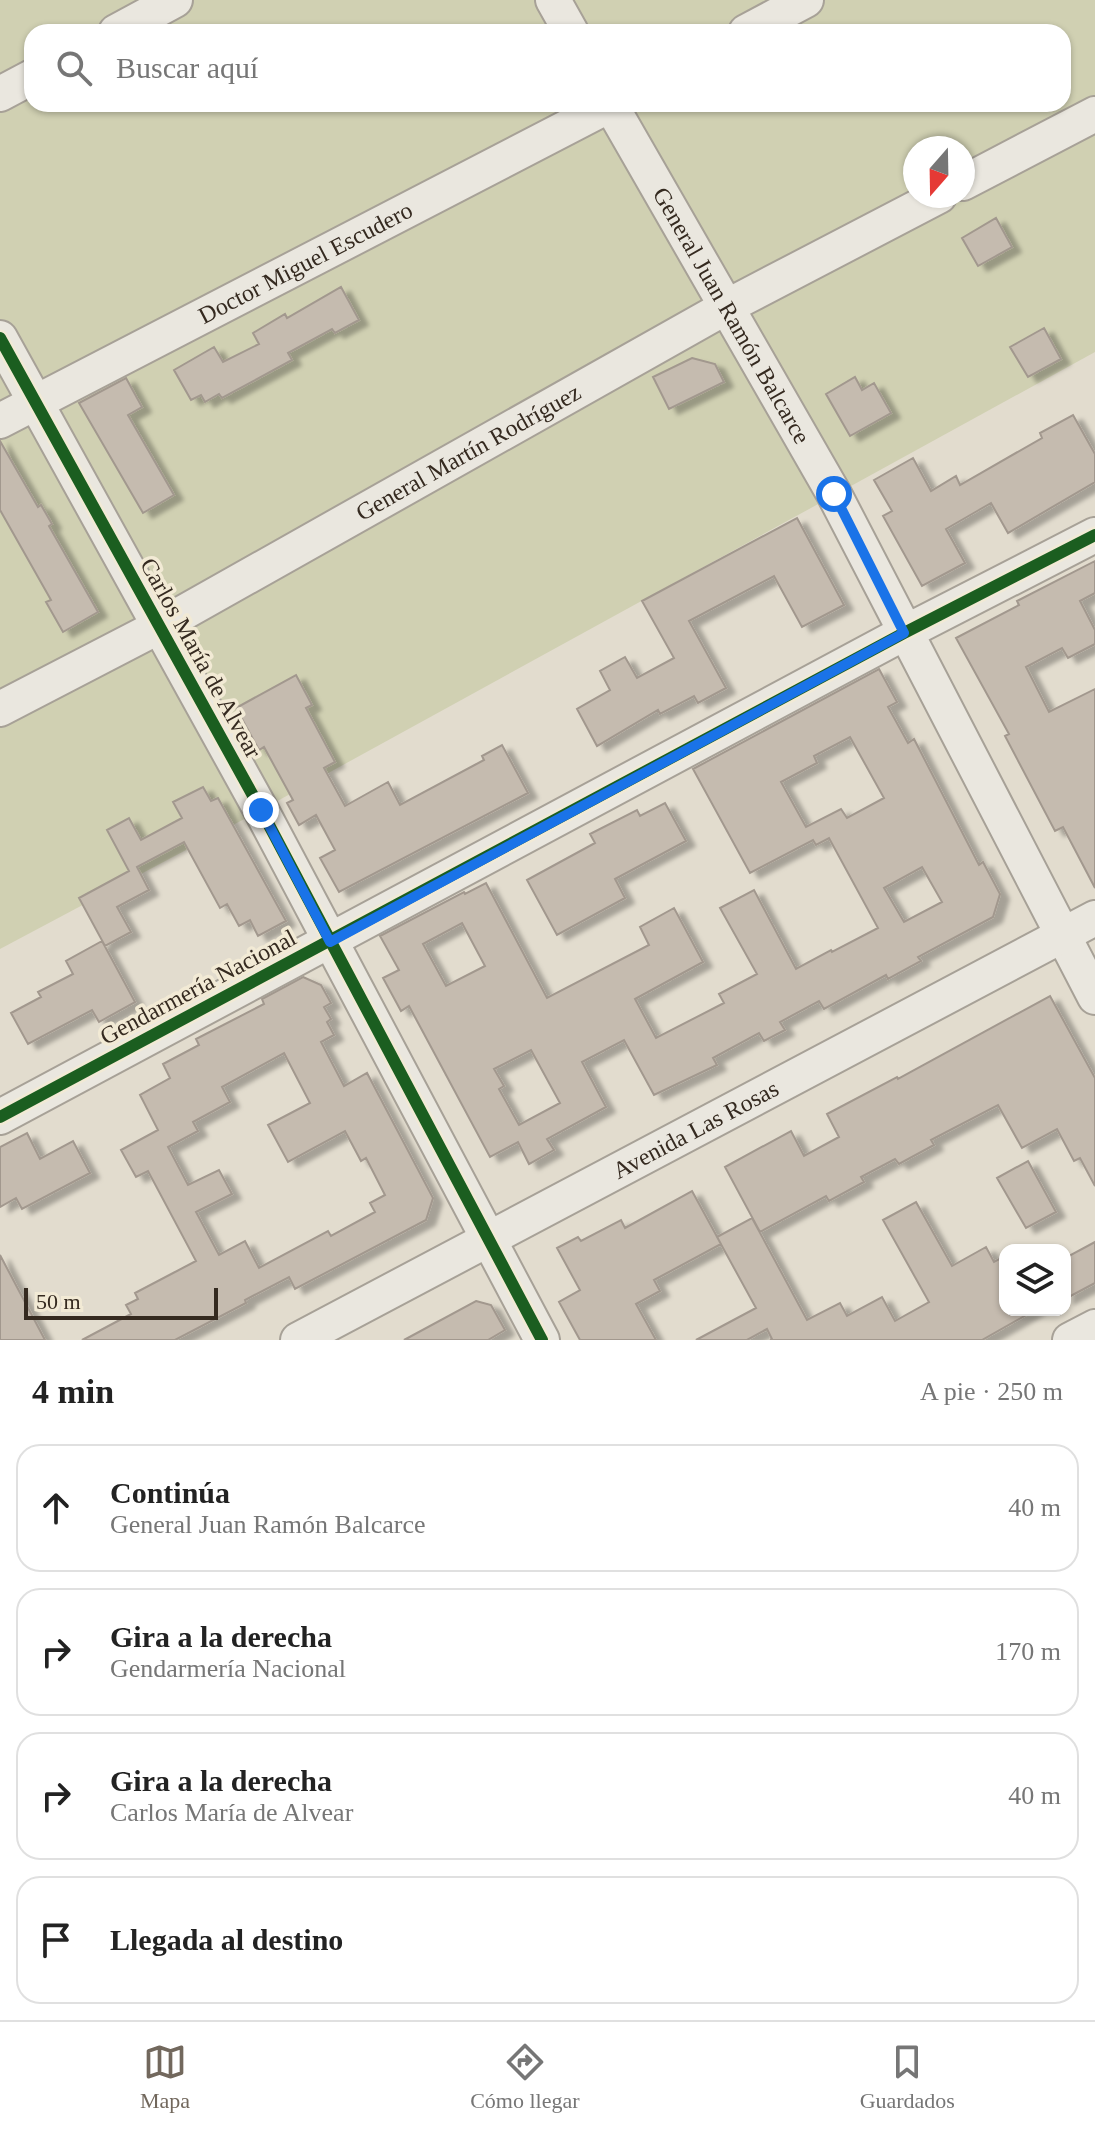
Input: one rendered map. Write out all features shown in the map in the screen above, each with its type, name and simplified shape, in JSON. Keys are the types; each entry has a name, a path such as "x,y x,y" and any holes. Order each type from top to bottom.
{"street":[{"path":"131,24 175,0"},
{"path":"553,0 566,24"},
{"path":"761,24 806,0"},
{"path":"0,94 24,81"},
{"name":"Doctor Miguel Escudero","path":"0,421 596,112"},
{"name":"General Juan Ramón Balcarce","path":"616,112 834,494 1095,997"},
{"path":"975,177 1095,114"},
{"name":"General Martín Rodríguez","path":"0,709 158,627 728,306 916,208"},
{"name":"Carlos María de Alvear","path":"0,338 261,810 542,1340"},
{"name":"Gendarmería Nacional","path":"0,1117 904,633 1095,535"},
{"name":"Avenida Las Rosas","path":"298,1340 1095,918"},
{"path":"1070,1340 1095,1327"}],"green space":[{"path":"0,0 1095,0 1095,352 261,810 0,949"}],"building":[{"path":"996,218 1012,247 978,266 962,238"},
{"path":"341,287 359,320 335,333 332,329 288,353 292,360 222,398 219,394 205,402 201,395 191,400 174,370 214,347 223,362 259,344 253,333 285,314 287,318"},
{"path":"1044,328 1061,359 1028,377 1010,347"},
{"path":"692,358 715,364 724,382 669,409 653,377"},
{"path":"855,377 862,390 874,383 891,413 850,436 826,394"},
{"path":"126,378 142,407 128,415 174,495 143,513 79,403"},
{"path":"1073,415 1095,454 1095,482 1008,533 991,503 946,529 965,563 922,586 883,516 892,511 874,480 913,458 931,491 956,476 960,485 1042,438 1040,433"},
{"path":"0,441 38,507 41,505 52,524 49,526 98,612 63,632 46,602 51,600 0,510"},
{"path":"797,518 844,605 802,627 774,576 689,621 726,688 698,703 694,696 660,714 658,710 597,746 577,709 610,690 600,671 625,657 637,678 674,658 642,601"},
{"path":"1095,561 1095,593 1080,601 1095,630 1095,644 1068,658 1062,648 1026,667 1049,712 1095,689 1095,888 1063,827 1055,831 1005,736 1009,734 956,638 1019,605 1017,601"},
{"path":"879,669 897,702 888,707 908,743 914,739 979,865 983,862 1000,894 993,917 918,957 921,961 888,979 886,975 824,1009 819,1001 780,1022 785,1030 764,1041 759,1033 713,1058 717,1065 654,1095 624,1040 582,1062 606,1107 547,1139 554,1150 529,1164 518,1142 490,1157 409,1006 401,1011 383,978 399,970 380,936 486,883 547,998 649,945 640,927 674,908 703,962 635,999 656,1038 724,1003 719,994 757,974 720,908 754,890 796,969 878,928 829,838 816,845 813,840 750,873 693,769","holes":["850,737 884,798 847,818 841,809 806,827 781,782 817,763 814,756","922,867 942,902 904,922 884,888","462,923 485,966 446,986 423,944","531,1050 560,1103 519,1125 499,1089 504,1086 494,1069"]},
{"path":"296,675 312,705 306,708 335,762 324,768 345,806 388,782 400,805 484,760 482,756 502,745 528,793 339,892 320,858 335,850 316,815 299,825 287,803 293,800 264,747 259,750 236,708"},
{"path":"203,787 211,801 218,798 286,921 258,936 250,920 239,926 227,904 220,908 184,842 137,867 149,890 117,907 131,932 105,946 79,898 129,871 107,830 129,818 141,840 182,818 173,802"},
{"path":"665,803 686,841 615,879 625,898 557,935 527,880 595,843 590,834 637,810 640,816"},
{"path":"102,941 135,1002 99,1022 92,1010 28,1044 11,1013 41,997 38,992 73,974 66,961"},
{"path":"303,977 321,985 331,1003 324,1007 331,1019 327,1022 334,1035 321,1042 344,1086 367,1073 433,1198 426,1220 295,1289 289,1277 175,1340 82,1340 131,1314 126,1305 138,1299 135,1293 196,1261 148,1171 136,1177 121,1150 158,1130 140,1095 170,1078 163,1064 199,1045 196,1039 264,1004 262,999","holes":["284,1053 310,1103 268,1125 288,1162 345,1131 361,1161 366,1158 385,1195 370,1203 375,1212 331,1236 328,1231 259,1268 245,1241 219,1255 196,1212 232,1194 219,1170 188,1185 168,1147 198,1131 193,1122 230,1102 222,1087"]},
{"path":"1050,996 1095,1078 1095,1186 1080,1158 1074,1161 1057,1129 1022,1148 998,1105 931,1140 934,1145 899,1164 895,1159 861,1177 864,1182 829,1201 826,1196 760,1232 725,1167 791,1131 804,1156 839,1137 827,1114"},
{"path":"27,1133 40,1159 73,1141 90,1173 22,1209 16,1198 0,1207 0,1147"},
{"path":"1028,1161 1056,1212 1026,1228 997,1178"},
{"path":"692,1191 721,1244 654,1280 660,1291 636,1304 656,1340 580,1340 559,1302 580,1290 557,1248 578,1237 581,1241 621,1220 625,1228"},
{"path":"916,1202 952,1266 986,1247 994,1262 999,1259 999,1316 1024,1316 982,1340 770,1340 767,1329 747,1340 696,1340 756,1308 717,1237 752,1218 807,1320 840,1303 847,1316 882,1297 895,1321 929,1302 883,1220"},
{"path":"1095,1242 1095,1283 1071,1296 1071,1255"},
{"path":"0,1255 45,1340 0,1340"},
{"path":"476,1301 491,1305 505,1330 488,1340 404,1340"}],"cycle path":[{"path":"0,338 261,810 542,1340"},
{"path":"0,1117 904,633 1095,535"}],"route":[{"path":"261,810 330,942 904,633 834,494"}]}
